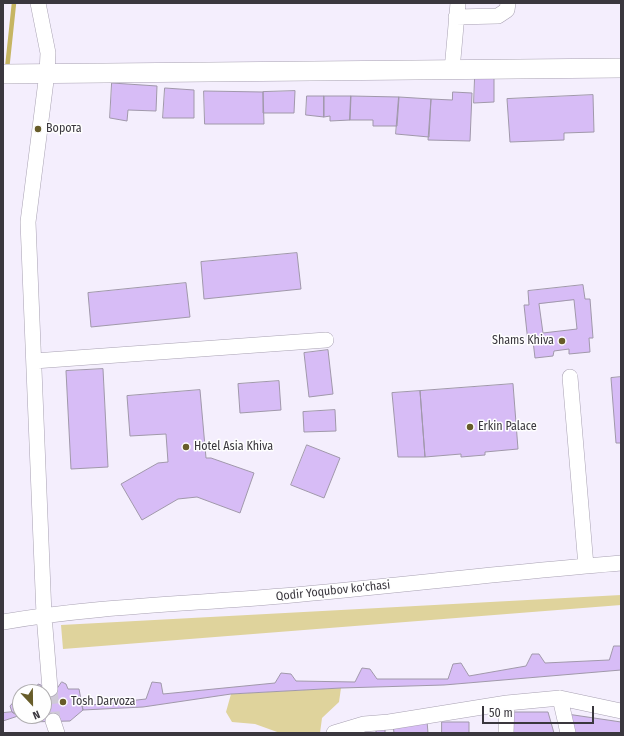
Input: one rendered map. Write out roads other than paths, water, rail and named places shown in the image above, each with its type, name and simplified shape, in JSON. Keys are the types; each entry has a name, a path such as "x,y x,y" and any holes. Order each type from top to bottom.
{"main road":[{"path":"3,74 621,68"}],"street":[{"path":"38,3 48,53 47,73 28,222 44,615 50,684"},
{"path":"452,70 457,10 498,16 507,10 508,3"},
{"path":"34,361 326,340"},
{"path":"570,377 586,566"},
{"name":"Qodir Yoqubov ko'chasi","path":"3,622 44,615 282,596 621,563"},
{"path":"560,698 568,733"},
{"path":"334,733 364,724 390,727 507,703 560,698 621,711"},
{"path":"506,733 507,703"}],"waterway":[{"path":"7,69 14,3"}],"tunnel":[{"path":"52,710 53,721"}],"place":[{"name":"Ворота","path":"38,129"},
{"name":"Shams Khiva","path":"562,341"},
{"name":"Erkin Palace","path":"470,427"},
{"name":"Hotel Asia Khiva","path":"186,447"},
{"name":"Tosh Darvoza","path":"63,702"}]}
